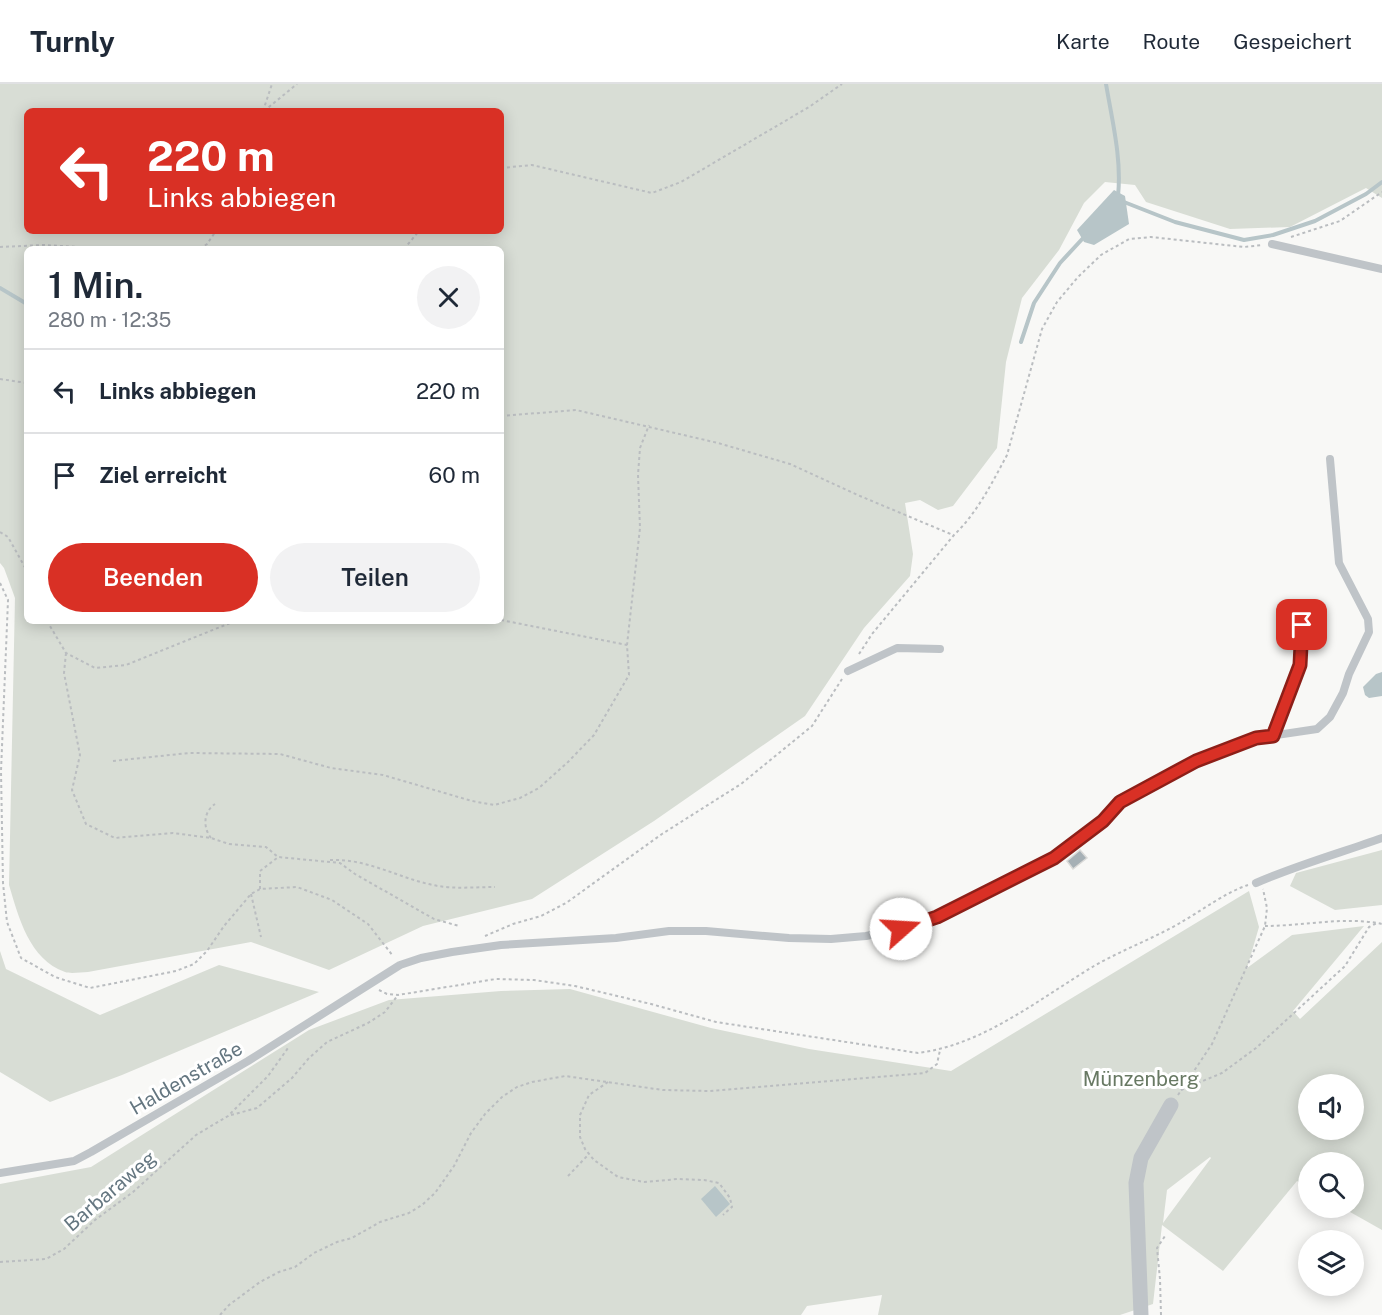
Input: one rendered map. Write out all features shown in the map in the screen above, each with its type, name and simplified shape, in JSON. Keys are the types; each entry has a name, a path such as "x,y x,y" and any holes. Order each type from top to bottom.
{"street":[{"path":"1141,1314 1136,1184 1141,1158 1171,1105"}],"lane":[{"path":"1272,244 1382,269"},
{"name":"Haldenstraße","path":"0,1173 74,1161 248,1061 400,965 421,958 472,949 669,932 706,931 831,939 866,936 901,929 937,917 1054,858 1103,821 1120,802 1196,761 1256,738 1317,729 1330,717 1343,693 1349,674 1369,632 1368,619 1339,563 1330,459"},
{"path":"1273,736 1300,665 1302,605"},
{"path":"848,671 897,648 940,649"},
{"path":"1256,883 1291,868 1382,838"}],"path":[{"path":"265,108 272,84"},
{"path":"268,108 297,84"},
{"path":"504,168 532,165 652,193 681,182 809,107 842,84"},
{"path":"482,938 513,924 541,916 566,903 662,834 741,784 812,726 872,634 967,522 1007,455 1042,329 1057,302 1101,255 1129,239 1151,237 1244,247 1272,244 1340,221 1382,192"},
{"path":"204,246 214,234"},
{"path":"406,246 416,234"},
{"path":"0,247 62,246"},
{"path":"0,379 24,383"},
{"path":"504,416 576,410 718,443 790,464 954,535"},
{"path":"113,761 189,753 280,754 331,768 383,775 472,801 494,805 520,798 539,788 594,735 630,675 627,645 640,528 638,475 640,448 649,426"},
{"path":"0,532 8,537 24,566"},
{"path":"0,583 8,600 1,771 3,883 7,922 21,958 55,978 90,988 176,971 194,964 201,958 251,894 260,889 297,887 332,900 368,924 400,965"},
{"path":"504,621 627,645"},
{"path":"49,624 66,653 95,668 126,665 228,624"},
{"path":"66,653 65,681 80,755 72,790 86,825 115,838 173,833 211,838 229,844 266,847 278,857 340,862 434,919 459,926"},
{"path":"211,838 206,831 205,818 210,807 215,804"},
{"path":"260,889 260,871 278,857"},
{"path":"321,861 344,859 438,886 495,887"},
{"path":"376,980 379,989 387,994 398,995 496,979 534,980 575,986 716,1022 918,1053 940,1050 975,1037 1096,965 1172,927 1243,887 1256,883 1264,890 1267,908 1265,926 1212,1044 1171,1105"},
{"path":"251,894 261,937"},
{"path":"1265,926 1286,926 1308,922 1382,924"},
{"path":"1181,1090 1222,1073 1256,1048 1345,966 1369,927 1377,923"},
{"path":"228,1116 257,1108 292,1078 327,1042 368,1023 385,1012 398,995"},
{"path":"228,1116 268,1076 304,1025"},
{"path":"220,1315 229,1305 260,1282 295,1267 314,1253 352,1238 380,1222 409,1213 422,1204 435,1193 454,1166 471,1133 485,1114 502,1097 517,1087 565,1076 663,1090 709,1091 926,1073 937,1064 940,1050"},
{"path":"608,1082 589,1095 580,1115 580,1137 589,1154 618,1177 644,1182 678,1179 704,1180 719,1184 730,1198 732,1207 723,1215"},
{"name":"Barbaraweg","path":"0,1262 46,1259 64,1248 95,1220 133,1192 196,1135 228,1116"},
{"path":"568,1176 589,1154"},
{"path":"1161,1315 1157,1248 1165,1236"}],"green space":[{"path":"0,84 1382,84 1382,198 1366,188 1290,227 1230,229 1146,202 1135,185 1105,182 1084,203 1059,250 1022,298 1006,362 997,448 953,506 938,510 920,500 905,503 913,554 910,576 864,628 805,716 654,821 532,899 423,926 329,970 251,942 88,972 70,973 53,966 42,958 27,936 9,885 15,598 0,563"},
{"path":"1382,850 1382,905 1335,910 1290,886 1296,873"},
{"name":"Münzenberg","path":"1249,891 1259,927 1247,968 1292,935 1364,926 1293,1011 1300,1019 1382,942 1382,1230 1361,1218 1364,1218 1364,1152 1298,1152 1298,1182 1223,1271 1162,1225 1153,1304 1120,1315 878,1315 882,1295 807,1306 801,1315 0,1315 0,1184 91,1167 309,1030 389,1000 501,991 570,989 711,1028 809,1049 951,1071","holes":["1211,1158 1163,1223 1167,1190"]},
{"path":"0,951 6,969 100,1015 219,965 319,992 122,1075 50,1102 0,1072"}],"shaded area":[{"path":"1114,190 1125,196 1129,224 1094,245 1084,242 1077,230"},
{"path":"1382,672 1382,696 1369,698 1365,695 1363,687 1376,674"},
{"path":"715,1186 730,1204 716,1217 701,1199"}],"building":[{"path":"1080,850 1087,858 1073,869 1067,861"}],"waterway":[{"path":"1106,84 1118,154 1118,196"},
{"path":"1124,202 1175,222 1244,240 1273,235 1315,221 1366,194 1382,182"},
{"path":"1021,342 1034,303 1060,263 1085,236"},
{"path":"0,288 24,302"}],"route":[{"path":"901,929 937,917 974,897 1007,884 1054,858 1103,821 1120,802 1196,761 1256,738 1273,736 1300,665 1302,625"}]}
